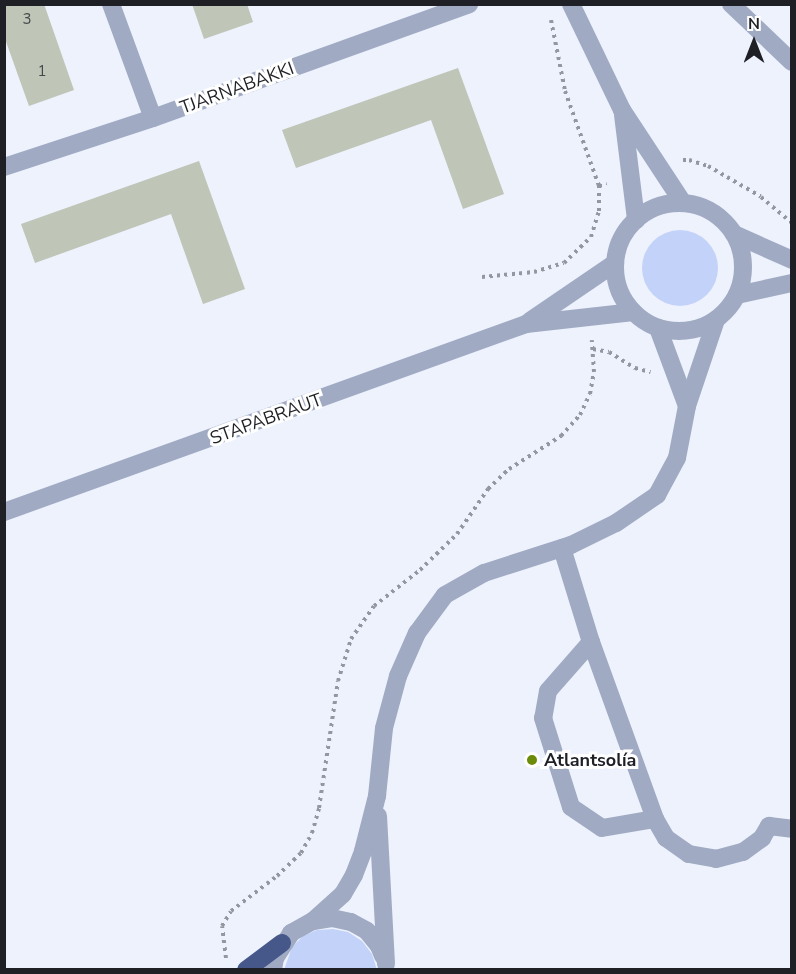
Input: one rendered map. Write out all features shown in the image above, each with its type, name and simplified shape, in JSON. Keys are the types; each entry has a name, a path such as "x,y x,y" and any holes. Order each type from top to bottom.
{"highway":[{"path":"246,969 282,943"}],"street":[{"path":"111,4 153,118"},
{"name":"TJARNABAKKI","path":"4,167 153,118 469,4"},
{"path":"571,4 622,110 682,203"},
{"path":"731,4 792,62"},
{"path":"622,110 636,220"},
{"path":"682,203 703,208 721,218 734,234 742,253 743,274 737,295 728,309 716,320 688,330 658,328 633,312 620,289 615,263 626,232 636,220 658,208 682,203"},
{"path":"734,234 792,260"},
{"name":"STAPABRAUT","path":"526,324 615,263"},
{"path":"737,295 792,283"},
{"name":"STAPABRAUT","path":"4,512 526,324 633,312"},
{"path":"314,921 343,894 354,875 363,851 377,796 384,728 398,676 417,633 445,595 484,573 562,548 616,523 657,495 677,458 687,406 716,320"},
{"path":"658,328 687,406"},
{"path":"562,548 591,642 656,819 666,838 688,854 709,858 743,852 762,838 769,825 792,829"},
{"path":"591,642 548,691 543,718 571,807 602,828 656,819"},
{"path":"377,796 387,967"},
{"path":"273,969 282,943 296,929 314,921 332,918 351,922 367,932 379,946 387,967"}],"path":[{"path":"550,15 565,90 599,186"},
{"path":"593,349 609,352 635,368 657,372"}],"shaded area":[{"path":"680,230 695,233 707,241 715,253 718,268 715,283 707,295 695,303 680,306 665,303 653,295 645,283 642,268 645,253 653,241 665,233"},
{"path":"333,929 348,932 362,941 372,954 377,970 284,970 292,947 303,936 317,930"}],"building":[{"path":"4,4 44,4 74,90 29,106 4,36"},
{"path":"192,4 247,4 253,22 204,39"},
{"path":"458,68 504,194 463,209 431,120 296,168 282,130"},
{"path":"199,161 245,289 203,304 171,214 35,263 21,224"}],"place":[{"name":"Atlantsolía","path":"532,760"}]}
